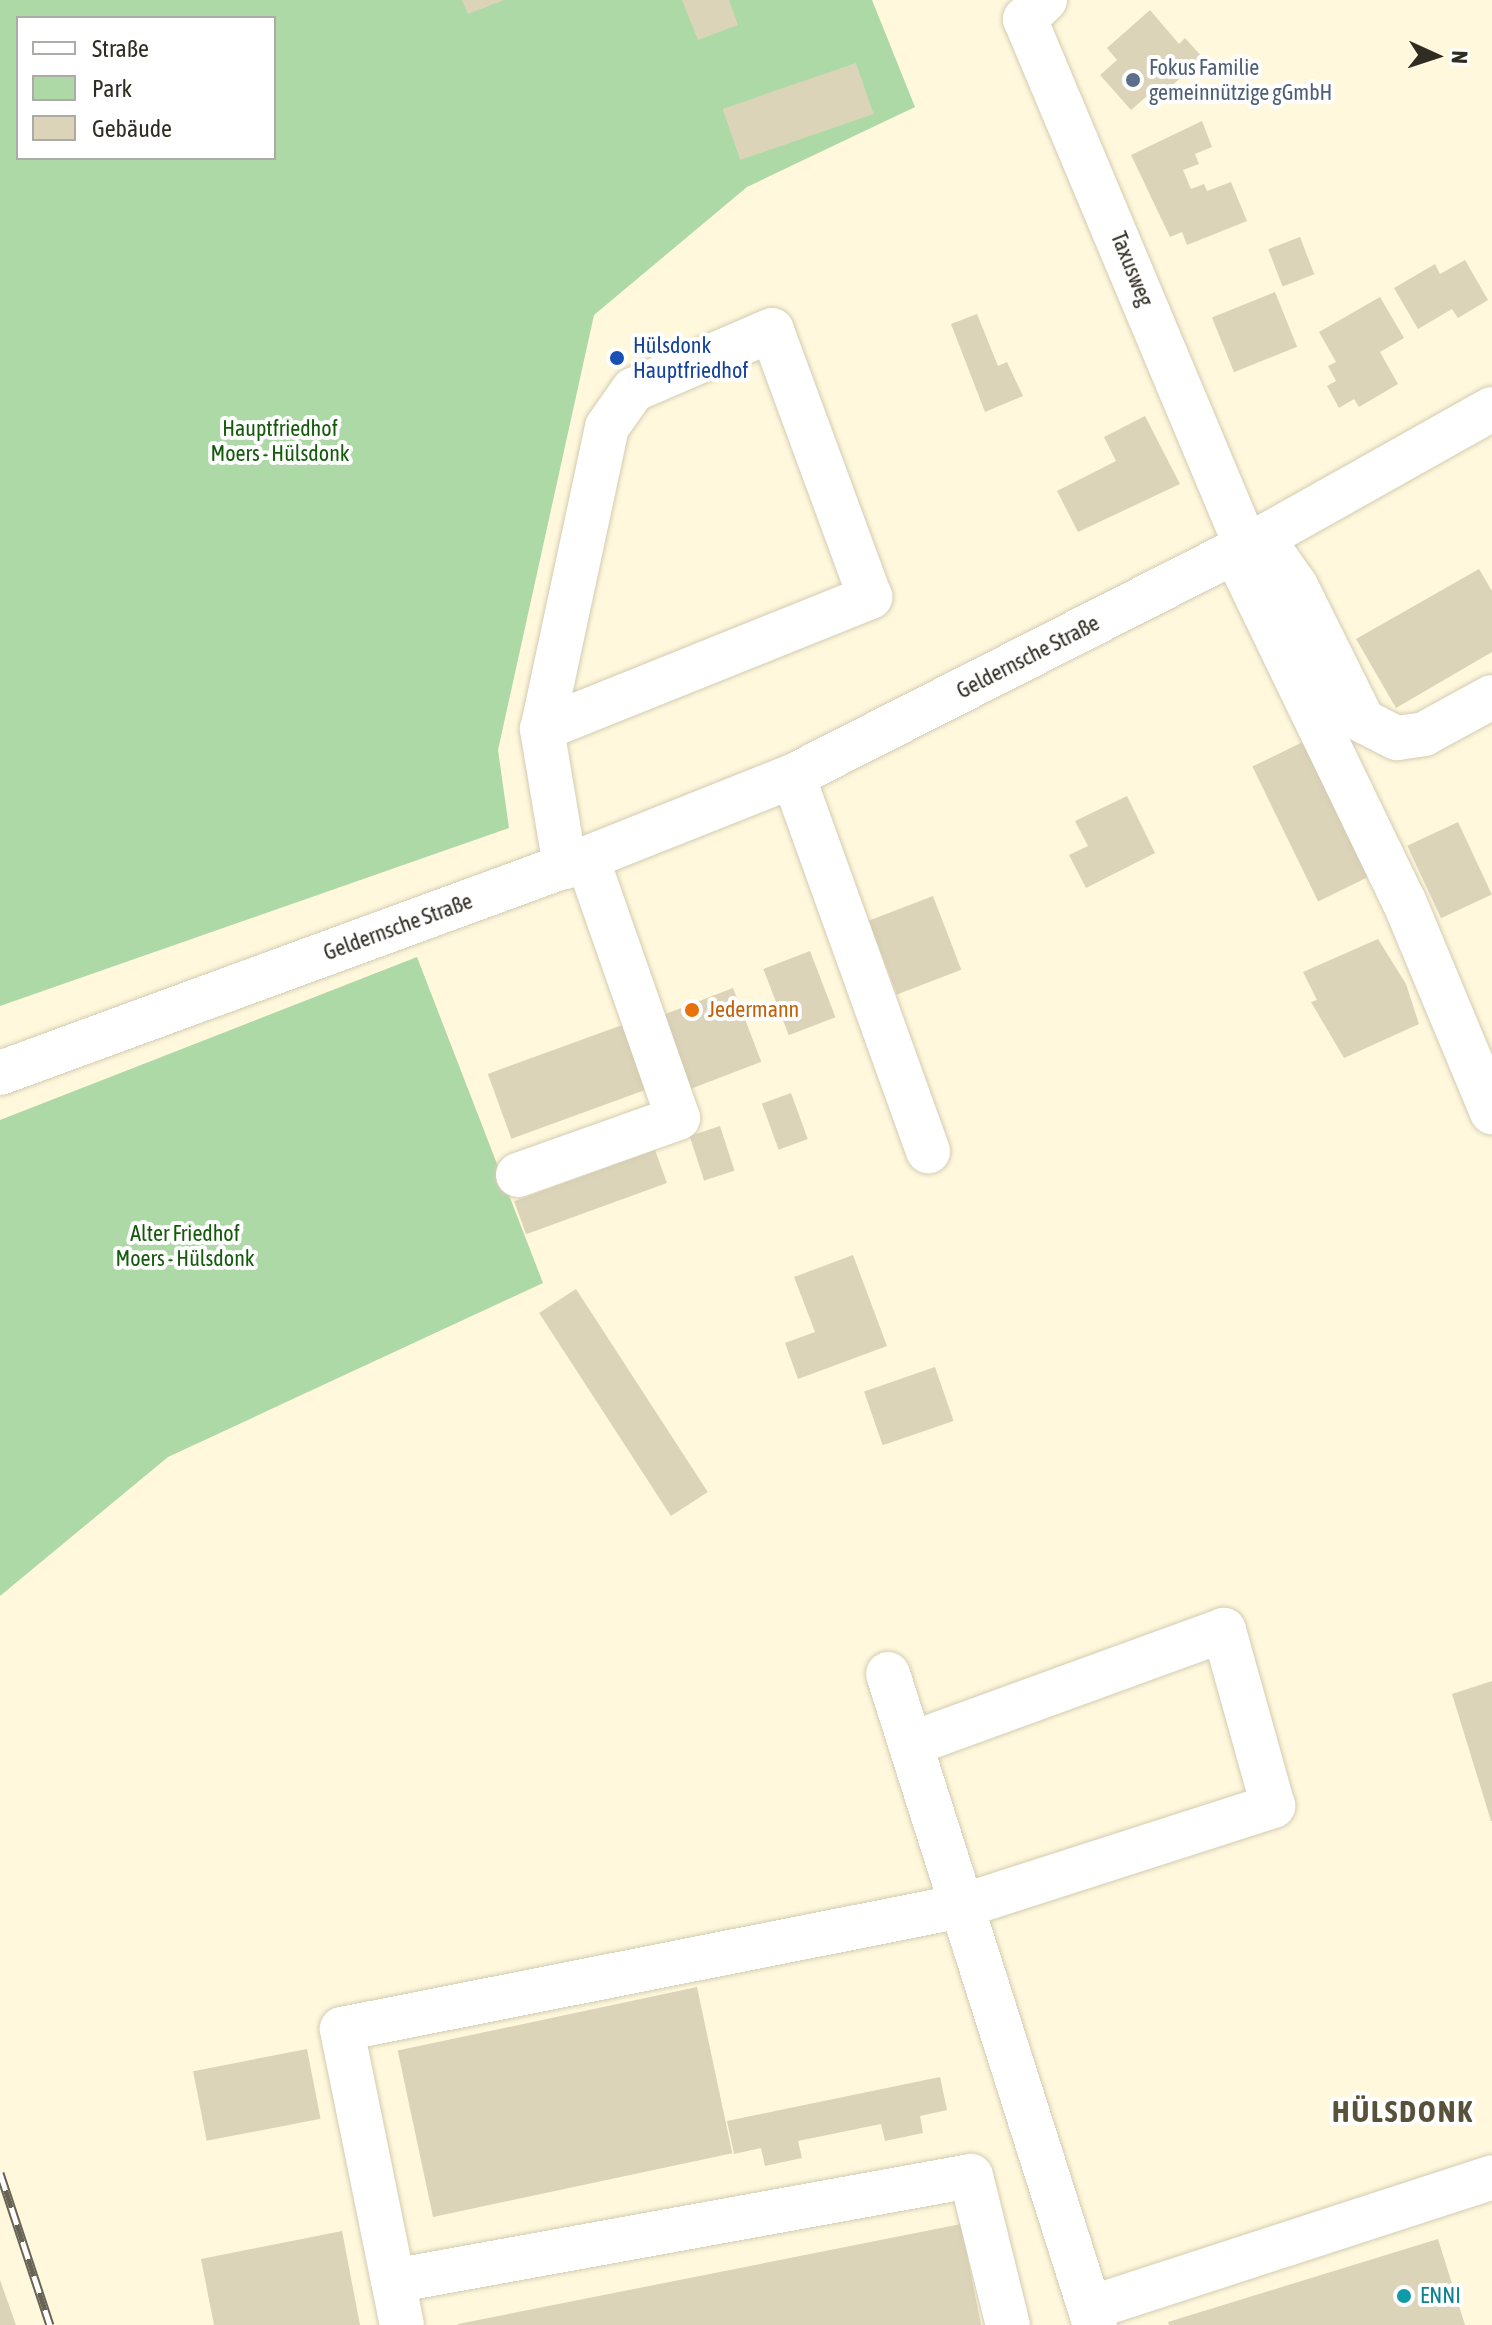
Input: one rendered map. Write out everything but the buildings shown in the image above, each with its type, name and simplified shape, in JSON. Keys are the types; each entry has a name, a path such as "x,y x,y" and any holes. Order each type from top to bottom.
{"street":[{"name":"Taxusweg","path":"1023,6 1248,545"},
{"path":"518,1175 678,1118 576,863 542,729 607,427 633,390 772,330 870,597 542,729"},
{"name":"Geldernsche Straße","path":"0,1073 576,863 793,776 1248,545 1492,409"},
{"path":"1248,545 1296,586 1363,721 1397,738 1424,734 1492,697"},
{"path":"1248,545 1404,901 1492,1112"},
{"path":"793,776 928,1151"},
{"path":"402,2325 342,2029 962,1906 1273,1806 1224,1630 910,1744"},
{"path":"888,1674 1092,2316 1492,2177"},
{"path":"393,2281 971,2176 1008,2325"}],"green space":[{"name":"Hauptfriedhof Moers - Hülsdonk","path":"0,0 872,0 915,107 747,187 594,315 498,750 509,828 0,1006"},
{"name":"Alter Friedhof Moers - Hülsdonk","path":"417,957 543,1283 168,1457 0,1596 0,1120"}],"railway":[{"path":"0,2173 50,2325"}],"place":[{"name":"Fokus Familie gemeinnützige gGmbH","path":"1133,80"},
{"name":"Hülsdonk Hauptfriedhof","path":"617,358"},
{"name":"Jedermann","path":"692,1010"},
{"name":"ENNI","path":"1404,2296"}],"district":[{"name":"HÜLSDONK","path":"1403,2111"}]}
